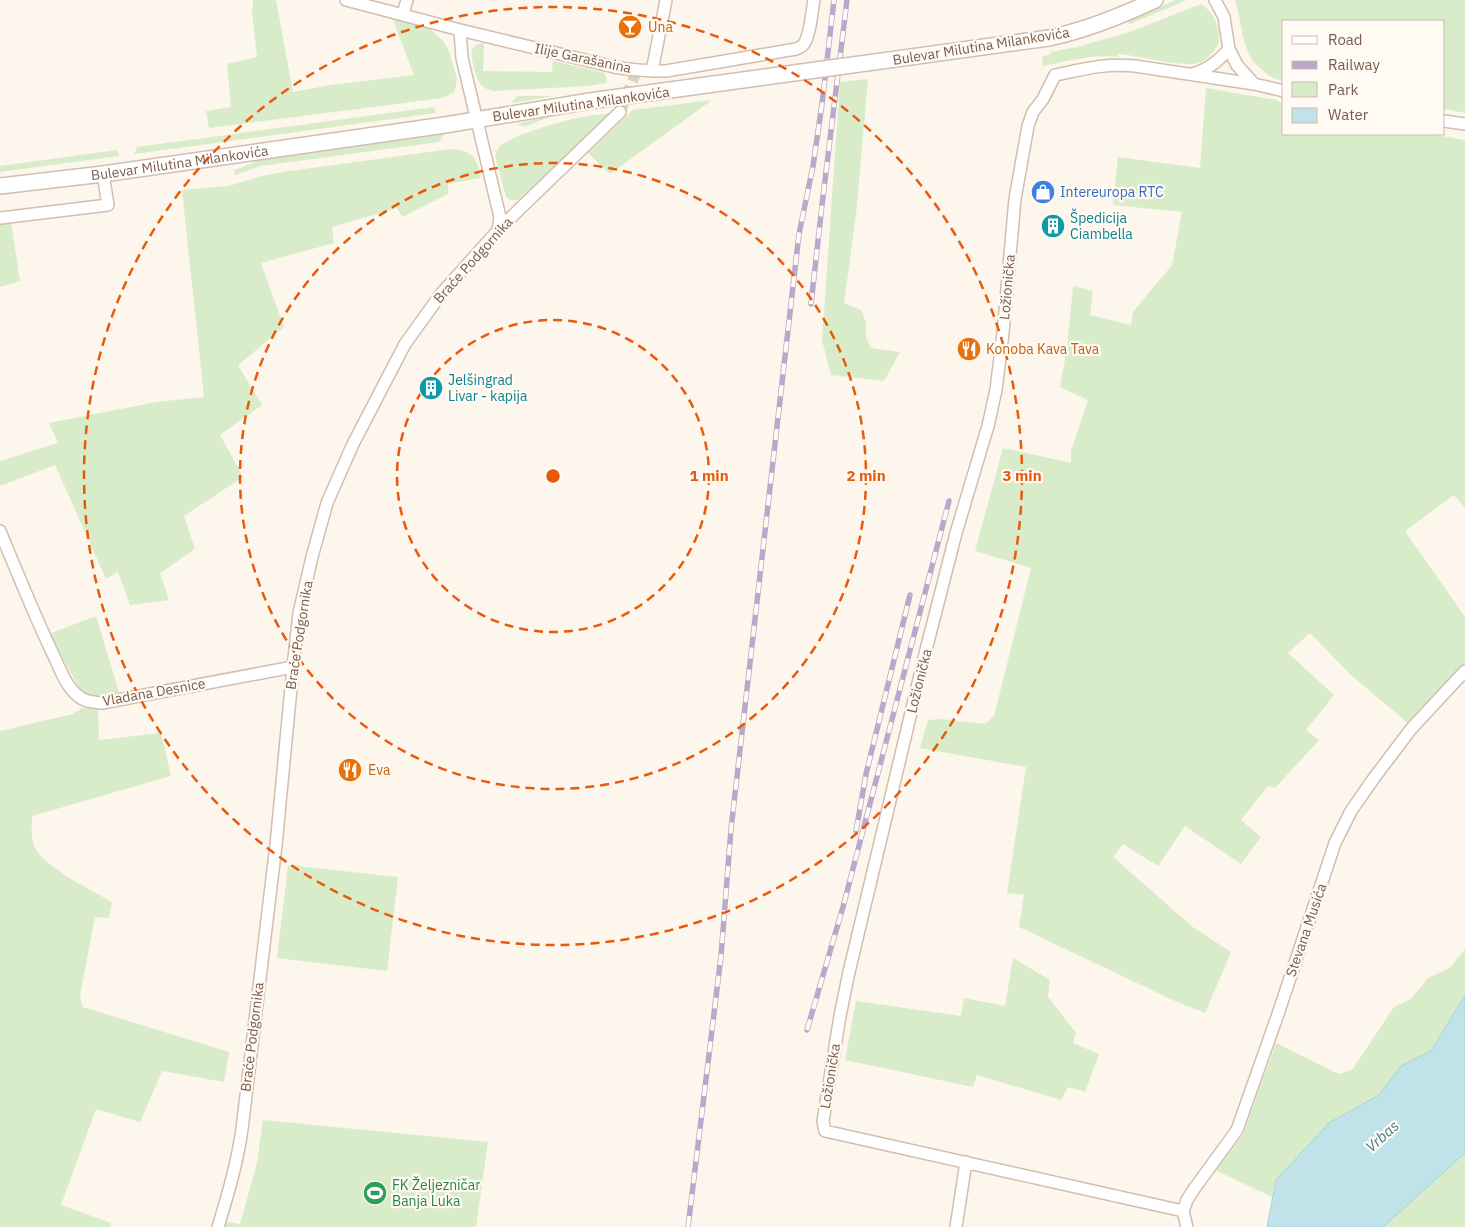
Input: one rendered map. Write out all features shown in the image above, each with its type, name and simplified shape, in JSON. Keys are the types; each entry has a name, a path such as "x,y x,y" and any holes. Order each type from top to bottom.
{"street":[{"name":"Ilije Garašanina","path":"346,0 460,30 614,67 637,70 666,70 796,49 804,45 806,41 814,0"},
{"path":"403,14 407,0"},
{"path":"652,70 666,0"},
{"name":"Bulevar Milutina Milankovića","path":"0,186 103,174 445,125 590,101 1049,38 1068,34 1123,16 1155,0"},
{"path":"1215,0 1224,17 1229,49 1238,65 1254,84 1282,90"},
{"path":"460,30 462,58 500,217 498,230"},
{"path":"1188,75 1209,68 1229,49"},
{"name":"Ložionička","path":"1182,1211 825,1131 823,1122 840,1016 926,650 956,533 988,426 996,390 1016,199 1028,126 1033,112 1055,75 1099,65 1118,64 1254,84"},
{"name":"Braće Podgornika","path":"218,1227 231,1185 242,1129 276,845 300,614 312,557 327,503 353,444 405,344 441,294 498,230 620,112"},
{"path":"1445,121 1465,124"},
{"path":"0,218 108,205 103,174"},
{"name":"Vladana Desnice","path":"0,531 34,614 62,672 77,696 88,702 102,703 293,667"},
{"name":"Stevana Musića","path":"1182,1211 1194,1189 1236,1130 1277,1017 1335,843 1351,811 1411,729 1465,670"},
{"path":"956,1227 966,1162"},
{"path":"1182,1211 1187,1227"}],"green space":[{"path":"253,0 276,0 293,92 331,85 414,75 391,15 430,29 443,41 448,49 457,78 454,92 443,98 209,128 206,111 231,107 227,64 257,57 252,13"},
{"path":"1175,0 1187,0 1130,24 1128,23 1129,21"},
{"path":"1235,0 1465,0 1465,113 1445,109 1445,20 1282,20 1282,80 1265,73 1249,54 1243,37"},
{"path":"1201,4 1215,21 1219,38 1218,45 1213,53 1199,63 1171,63 1118,54 1117,57 1089,57 1042,66 1043,56 1051,54 1051,52 1127,33"},
{"path":"484,43 483,71 552,72 553,61 605,73 607,83 588,86 489,90 479,82 472,58 472,50 478,44"},
{"path":"868,79 856,215 844,303 861,310 866,322 866,337 871,348 900,352 884,381 831,375 822,340 840,82"},
{"path":"1206,88 1277,100 1282,103 1282,135 1436,135 1465,140 1465,508 1454,495 1405,531 1465,617 1465,662 1409,724 1351,675 1310,633 1288,653 1334,695 1306,730 1319,740 1275,788 1268,786 1241,820 1261,837 1241,864 1185,826 1158,866 1123,844 1113,857 1194,928 1231,952 1205,1013 1177,1002 1019,927 1024,895 1007,893 1026,767 920,748 928,720 942,719 985,724 994,716 1031,568 975,551 1003,448 1071,463 1071,451 1088,400 1060,387 1067,348 1073,286 1093,291 1090,315 1131,325 1133,312 1172,265 1182,212 1113,205 1118,157 1200,168"},
{"path":"517,96 554,96 512,103"},
{"path":"712,100 610,174 588,153 633,110"},
{"path":"434,107 436,113 134,154 137,147"},
{"path":"613,113 518,200 510,200 506,197 495,156 500,146 516,137 551,125 582,117"},
{"path":"557,114 524,127 517,124"},
{"path":"444,134 439,142 261,166 235,175 234,170 259,160"},
{"path":"451,149 464,152 473,157 478,165 481,178 448,184 448,194 402,217 397,208 332,227 334,243 261,263 284,327 238,365 262,405 220,435 243,477 184,516 195,549 160,573 169,600 130,605 118,572 106,579 55,465 0,486 0,461 58,443 49,423 156,402 204,397 182,190 229,186 282,172"},
{"path":"117,150 119,156 0,172 0,166"},
{"path":"11,222 20,281 0,287 0,224"},
{"path":"96,616 120,695 90,696 81,691 49,634"},
{"path":"98,706 99,740 161,733 171,776 32,816 33,843 43,858 72,879 112,902 109,918 95,917 80,996 83,1007 229,1052 224,1082 162,1071 140,1122 96,1109 61,1205 111,1223 110,1227 0,1227 0,731 73,714 82,708"},
{"path":"288,865 398,877 387,971 277,958"},
{"path":"1465,949 1465,995 1431,1051 1401,1066 1379,1095 1329,1123 1276,1180 1272,1197 1215,1170 1243,1135 1276,1043 1339,1074 1352,1070 1394,1007 1411,999 1428,978 1450,968"},
{"path":"1013,958 1050,980 1048,997 1076,1033 1073,1043 1099,1054 1085,1092 1068,1087 1061,1100 977,1075 973,1087 845,1060 856,1001 961,1016 964,998 1005,1006"},
{"name":"FK Željezničar Banja Luka","path":"263,1120 488,1142 476,1227 225,1227 226,1222 240,1224 257,1163"},
{"path":"1465,1153 1465,1227 1383,1227 1383,1226"}],"water":[{"name":"Vrbas","path":"1465,995 1465,1153 1383,1227 1267,1227 1276,1180 1329,1123 1379,1095 1401,1066 1431,1051"}],"tunnel":[{"path":"620,112 637,70"}],"railway":[{"path":"688,1227 721,956 731,829 799,234 813,166 834,0"},
{"path":"811,304 847,0"},
{"path":"807,1030 843,907 949,501"},
{"path":"856,831 866,774 910,595"}],"place":[{"name":"Una","path":"630,27"},
{"name":"Intereuropa RTC","path":"1043,192"},
{"name":"Špedicija Ciambella","path":"1053,226"},
{"name":"Konoba Kava Tava","path":"969,349"},
{"name":"Jelšingrad Livar - kapija","path":"431,388"},
{"name":"Eva","path":"350,770"},
{"name":"FK Željezničar Banja Luka","path":"375,1193"}]}
